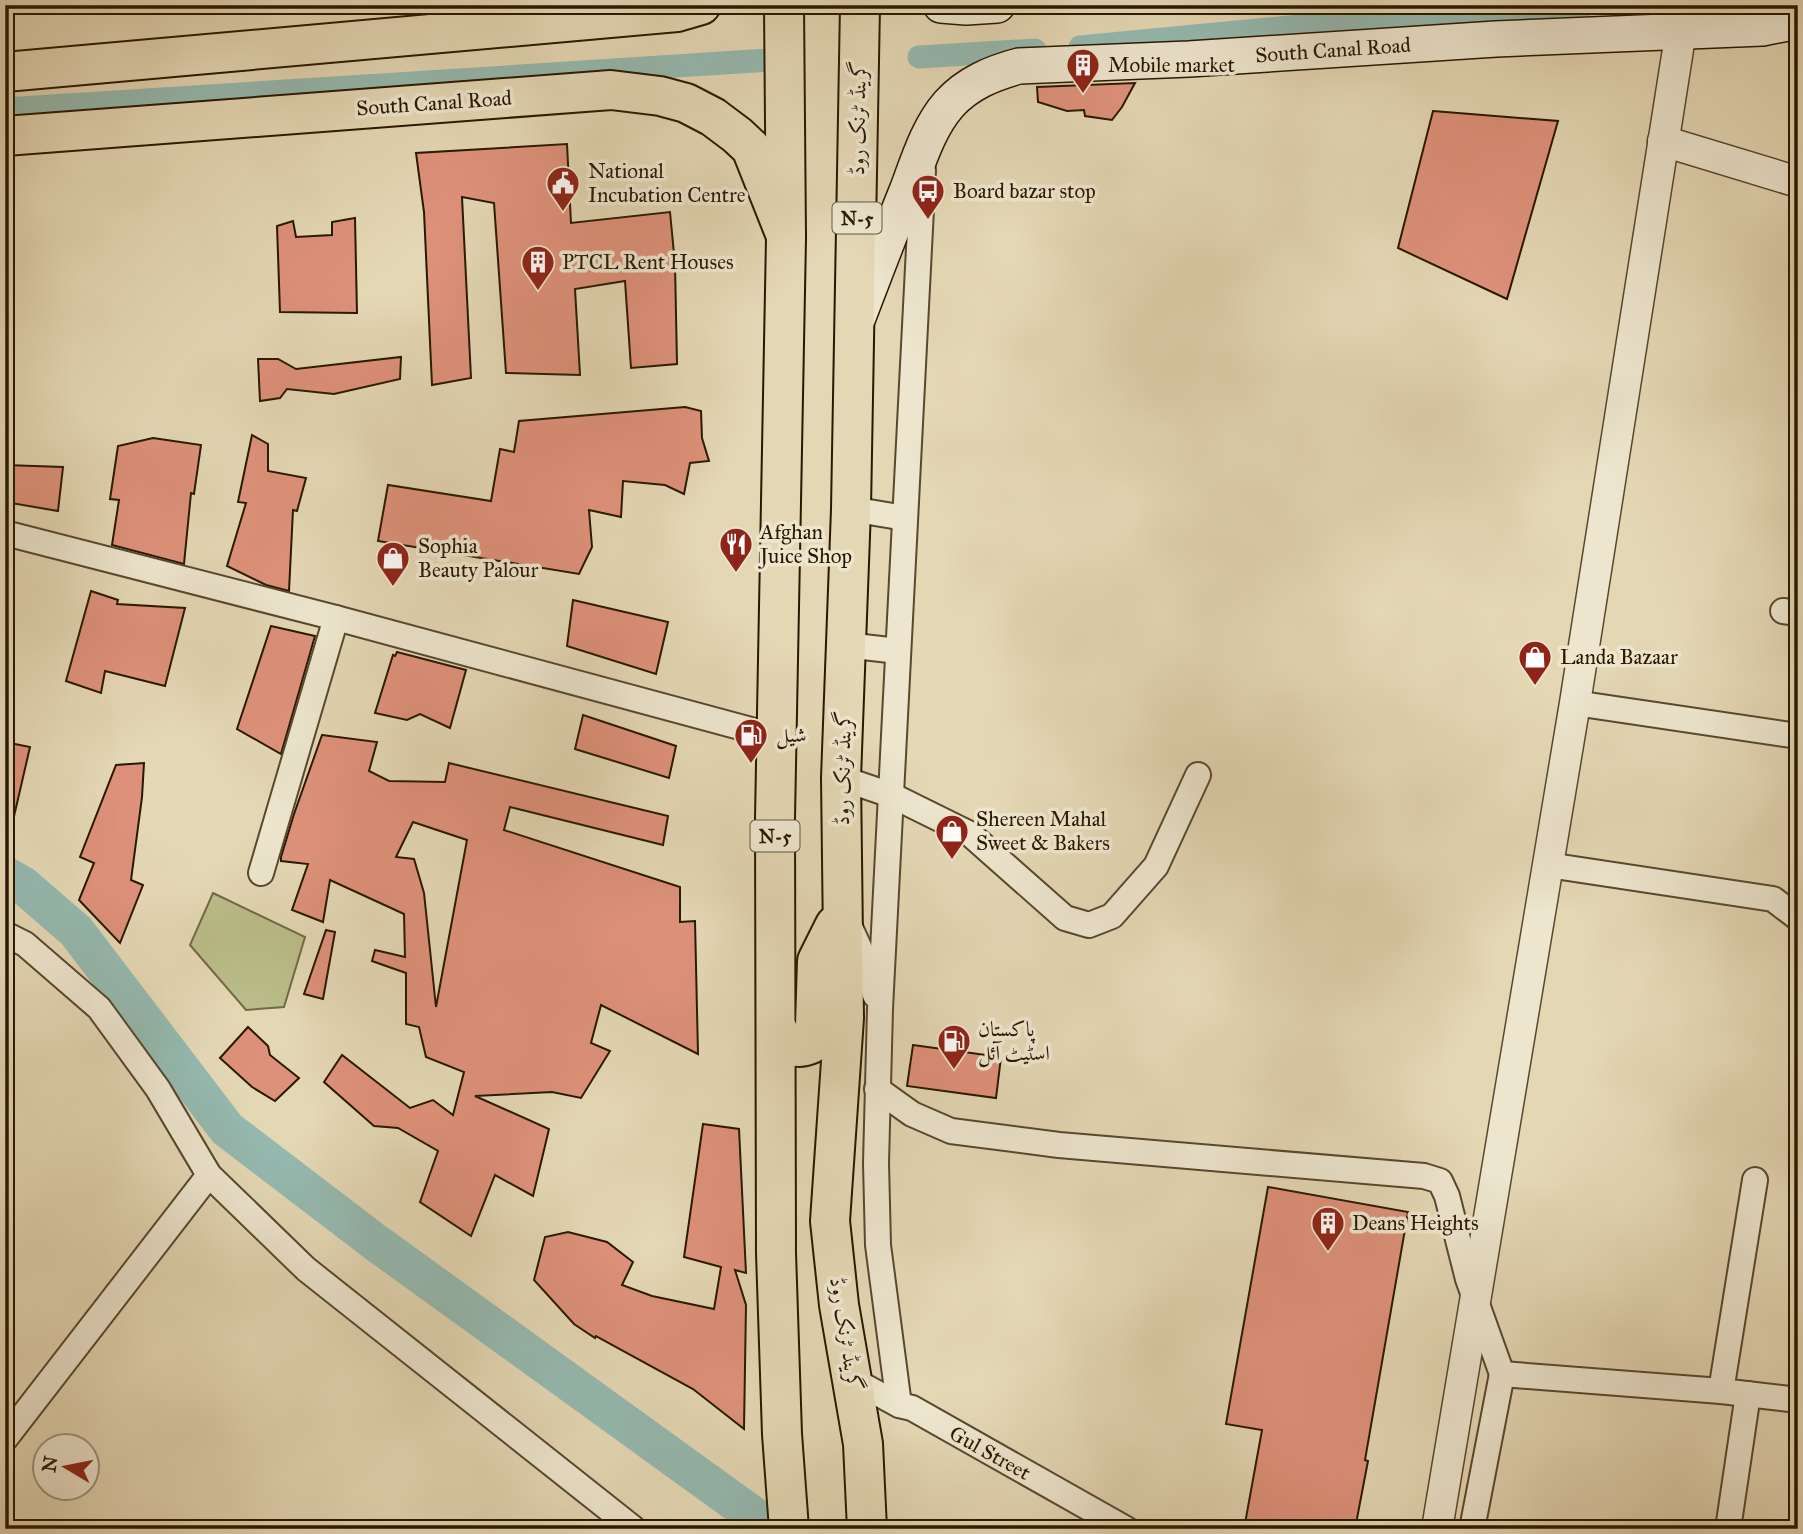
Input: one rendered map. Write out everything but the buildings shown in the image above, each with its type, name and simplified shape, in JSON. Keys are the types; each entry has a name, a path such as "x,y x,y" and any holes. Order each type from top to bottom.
{"main road":[{"path":"5,72 677,12 701,5"},
{"name":"N-5","path":"784,5 786,238 775,818 776,1253 782,1434 789,1529"},
{"name":"گرینڈ ٹرنک روڈ","path":"860,5 851,509 841,778 844,1018 830,1221 839,1306 863,1444 867,1529"},
{"path":"941,5 997,5"},
{"name":"South Canal Road","path":"855,323 937,120 949,104 967,88 995,73 1019,66 1189,59 1496,39 1683,22 1761,19 1798,21"},
{"name":"South Canal Road","path":"5,136 611,90 635,92 686,103 713,117 751,148 786,238"},
{"path":"776,1026 782,1039 789,1045 800,1048 811,1044 816,1026 817,961 843,911"}],"street":[{"path":"1437,1529 1575,703 1683,22"},
{"path":"1663,141 1798,182"},
{"path":"899,1405 878,1245 877,1089 924,148"},
{"path":"851,509 905,518"},
{"path":"5,533 336,618 777,737"},
{"path":"261,873 336,618"},
{"path":"846,645 898,651"},
{"path":"1575,703 1798,736"},
{"path":"841,778 891,795 970,834 1065,918 1088,925 1112,916 1156,866 1198,775"},
{"path":"1548,865 1773,899 1798,918"},
{"path":"843,911 867,965 880,1009"},
{"path":"5,934 25,944 99,1008 158,1089 209,1175 306,1269 634,1529"},
{"path":"877,1089 912,1114 951,1131 1059,1145 1424,1176 1440,1181 1447,1196 1476,1306 1502,1374 1472,1529"},
{"path":"5,1439 209,1175"},
{"path":"1721,1391 1755,1180"},
{"path":"1502,1374 1721,1391 1798,1400"},
{"name":"Gul Street","path":"853,1380 899,1405 912,1408 1126,1529"},
{"path":"1728,1529 1748,1394"}],"green space":[{"path":"213,893 305,937 284,1007 246,1010 190,945"}],"waterway":[{"path":"1080,47 1394,17 1586,5"},
{"path":"919,57 1035,50"},
{"path":"5,109 770,60"},
{"path":"5,875 24,886 76,931 227,1129 375,1242 772,1529"}],"place":[{"name":"Mobile market","path":"1083,95"},
{"name":"National Incubation Centre","path":"563,213"},
{"name":"Board bazar stop","path":"928,221"},
{"name":"PTCL Rent Houses","path":"538,292"},
{"name":"Afghan Juice Shop","path":"736,574"},
{"name":"Sophia Beauty Palour","path":"393,588"},
{"name":"Landa Bazaar","path":"1535,687"},
{"name":"شیل","path":"751,765"},
{"name":"Shereen Mahal Sweet & Bakers","path":"952,861"},
{"name":"پاکستان اسٹیٹ آئل","path":"954,1071"},
{"name":"Deans Heights","path":"1328,1253"}]}
